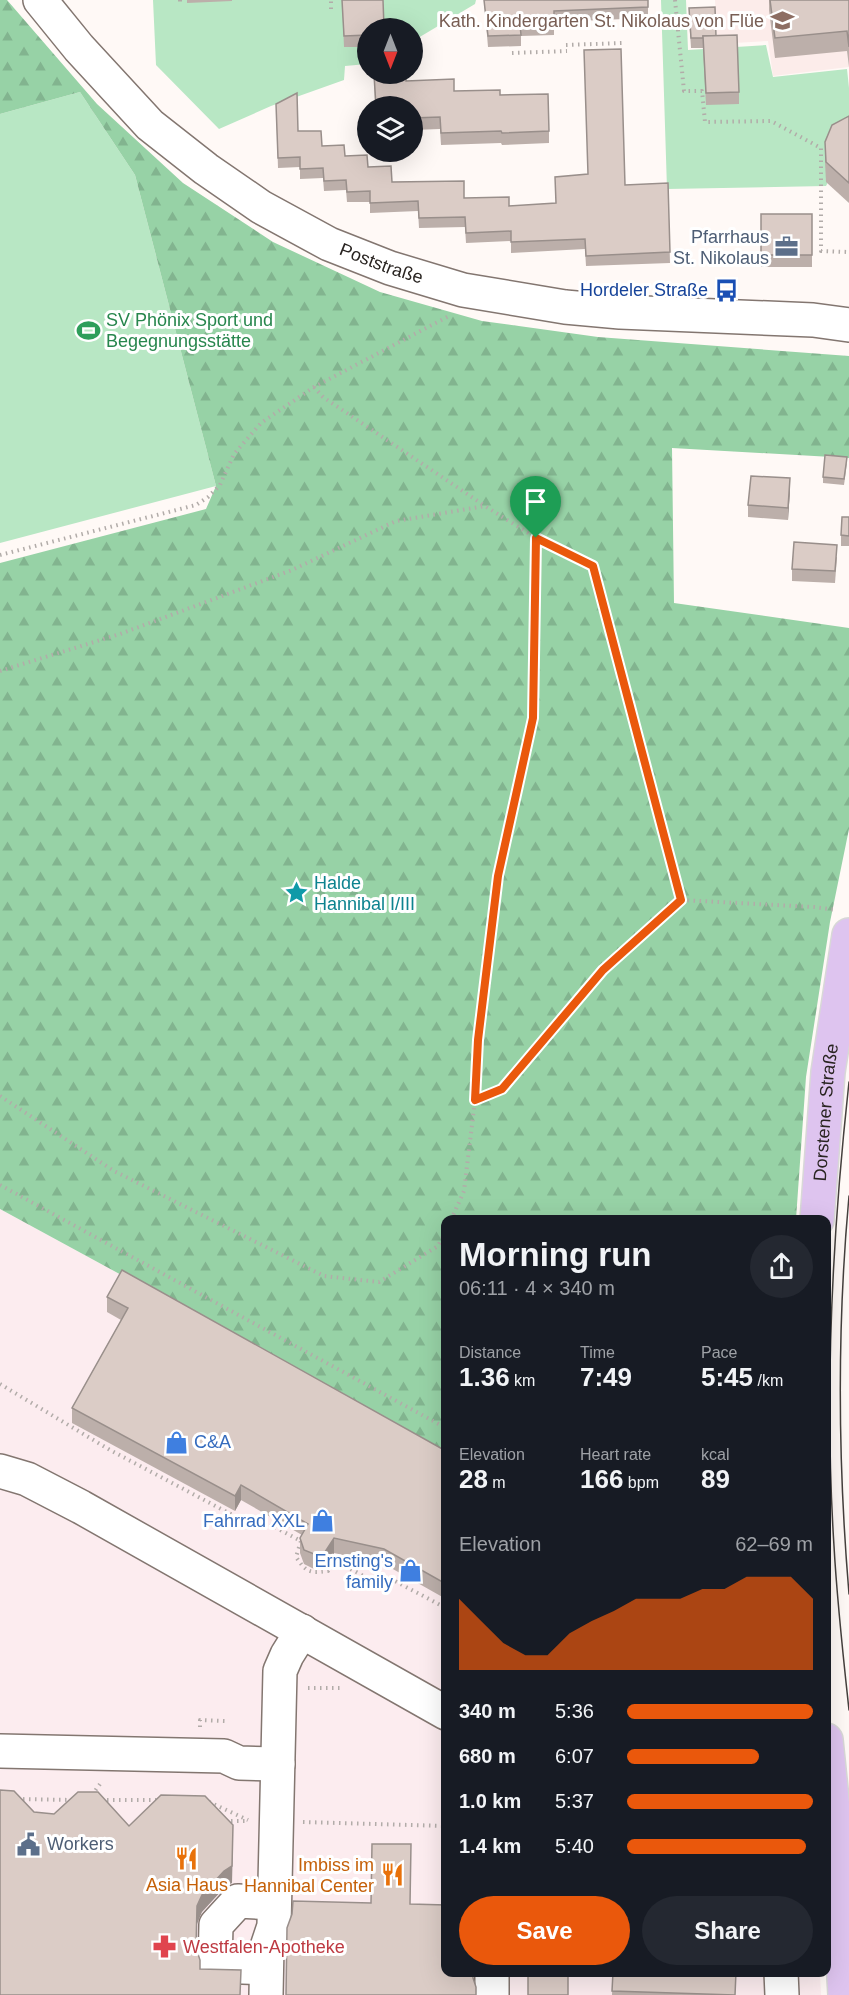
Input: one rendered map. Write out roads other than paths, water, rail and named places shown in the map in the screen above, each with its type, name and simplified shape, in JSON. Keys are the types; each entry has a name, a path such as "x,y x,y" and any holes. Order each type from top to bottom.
{"main road":[{"name":"Dorstener Straße","path":"817,1215 828,1072 843,923"},
{"path":"831,1839 845,1995"}],"street":[{"name":"Poststraße","path":"40,0 79,48 150,125 224,182 261,207 329,244 399,271 463,290 565,307 620,312 813,320 849,325"},
{"name":"Poststraße","path":"813,320 849,316"},
{"path":"0,1471 27,1479 54,1491 441,1710"},
{"path":"274,1904 238,1901 216,1925 215,1966 266,1982 267,1947 274,1926 280,1671 302,1631"},
{"path":"0,1751 224,1756 239,1763 278,1764"},
{"path":"492,1977 492,1995"},
{"path":"781,1977 782,1995"}],"tram line":[{"path":"831,1314 838,1198 849,1082"},
{"path":"849,1196 842,1295 840,1395 849,1594"},
{"path":"831,1488 835,1567 849,1710"}],"place":[{"name":"Kath. Kindergarten St. Nikolaus von Flüe","path":"782,21"},
{"name":"Pfarrhaus St. Nikolaus","path":"787,247"},
{"name":"Hordeler Straße","path":"726,290"},
{"name":"SV Phönix Sport und Begegnungsstätte","path":"88,330"},
{"name":"Halde Hannibal I/III","path":"296,893"},
{"name":"C&A","path":"176,1442"},
{"name":"Fahrrad XXL","path":"323,1521"},
{"name":"Ernsting's family","path":"411,1571"},
{"name":"Workers","path":"29,1844"},
{"name":"Asia Haus","path":"187,1859"},
{"name":"Imbiss im Hannibal Center","path":"392,1875"},
{"name":"Westfalen-Apotheke","path":"165,1947"}]}
